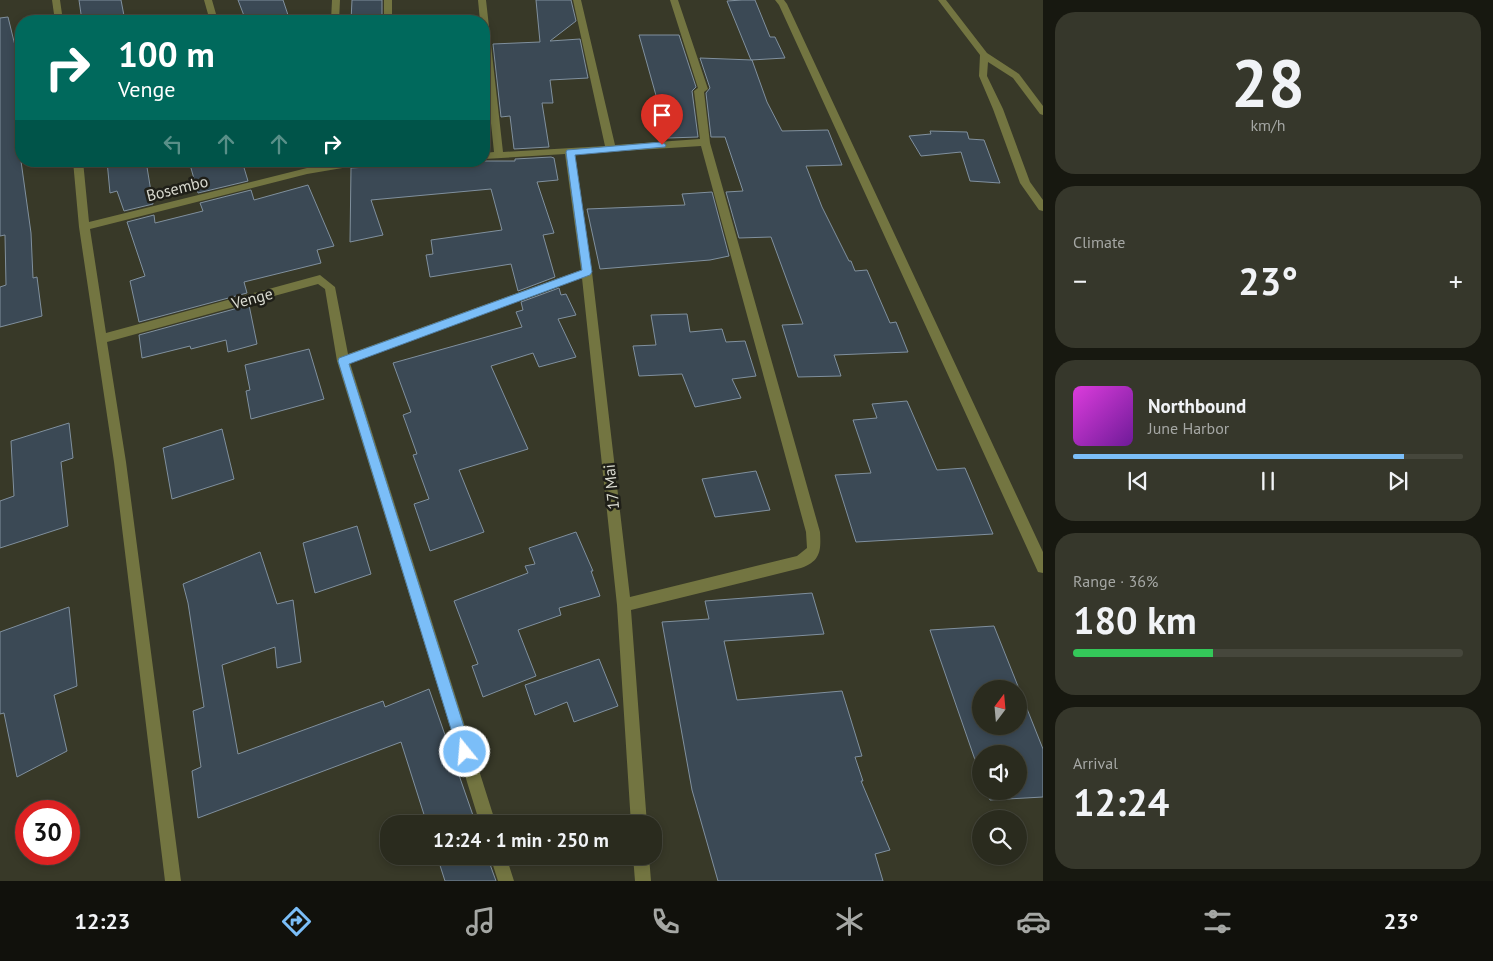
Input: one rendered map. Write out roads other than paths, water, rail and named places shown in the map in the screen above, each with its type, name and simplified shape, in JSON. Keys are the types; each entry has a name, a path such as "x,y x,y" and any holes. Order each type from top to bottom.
{"street":[{"path":"56,0 58,15"},
{"path":"208,0 212,15"},
{"path":"335,15 336,0"},
{"path":"388,0 388,15"},
{"path":"482,0 484,15"},
{"path":"577,0 611,149"},
{"path":"624,605 801,562 814,551 813,532 703,142 699,91 703,89 674,0"},
{"path":"780,0 1043,568"},
{"path":"942,0 984,55 1016,76 1043,112"},
{"path":"984,55 983,76 998,109 1024,183 1043,207"},
{"path":"490,73 499,155"},
{"path":"490,156 570,152 703,142"},
{"name":"17 Mai","path":"570,152 587,272 624,605 638,815"},
{"path":"79,167 84,227 120,462 173,881"},
{"name":"Bosembo","path":"84,227 307,171 331,167"},
{"path":"343,361 587,272"},
{"name":"Venge","path":"100,339 320,279 330,287 343,361 485,815"},
{"path":"501,865 506,881"},
{"path":"642,865 643,881"}]}
